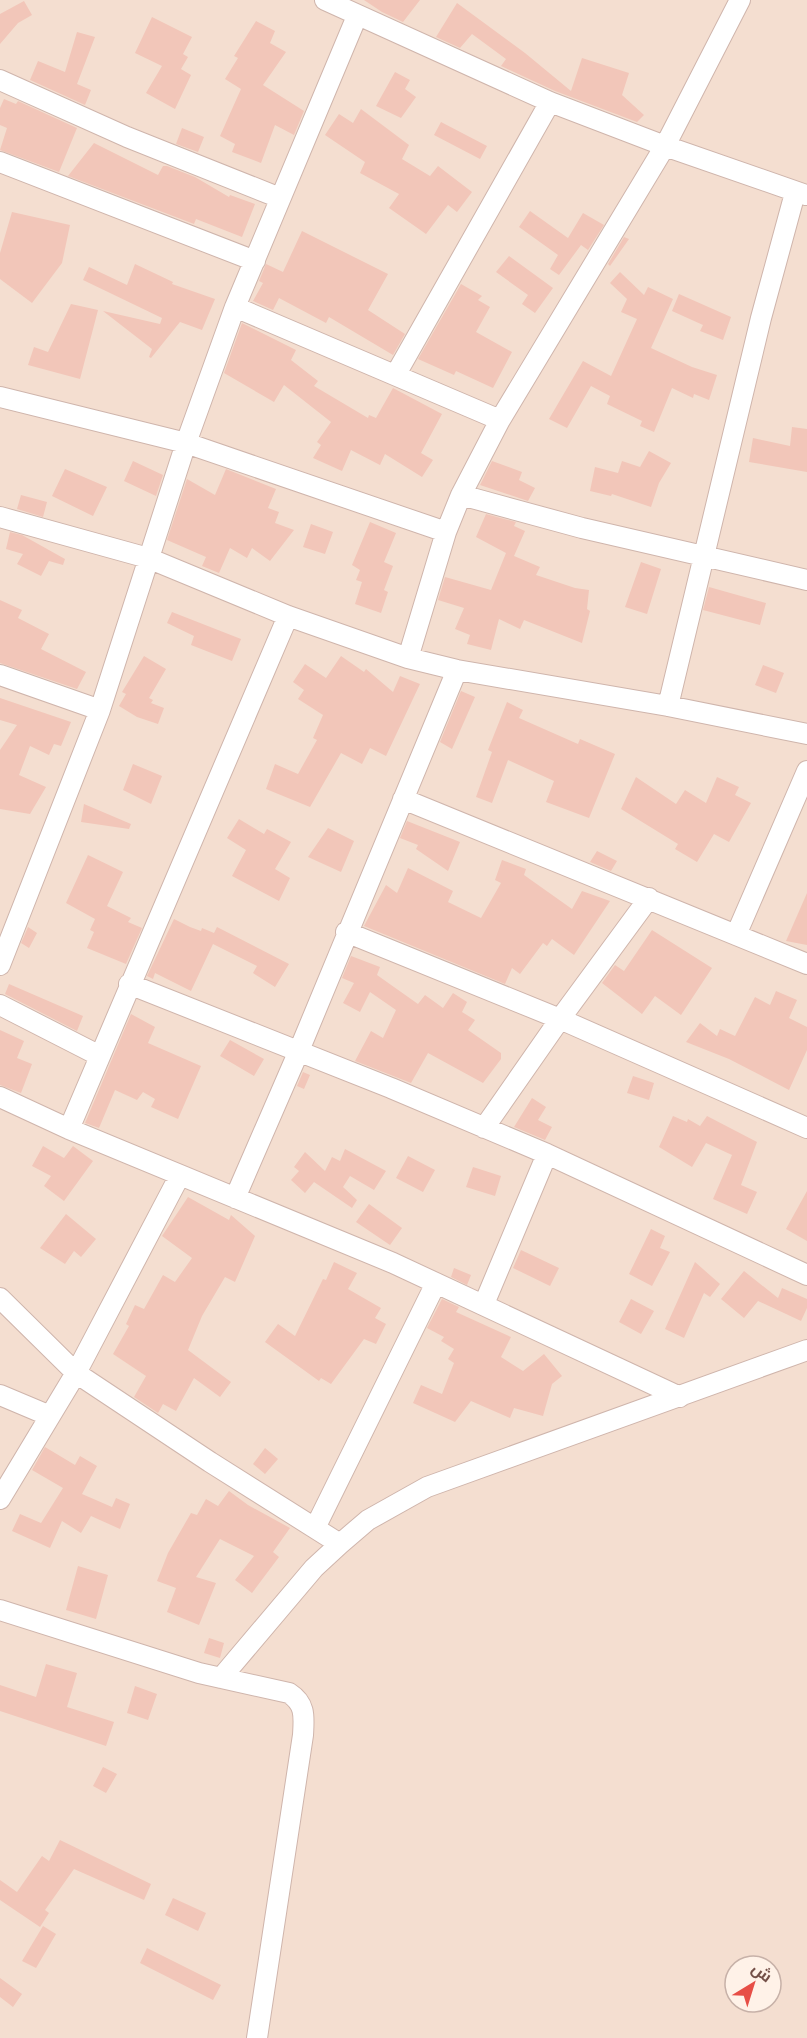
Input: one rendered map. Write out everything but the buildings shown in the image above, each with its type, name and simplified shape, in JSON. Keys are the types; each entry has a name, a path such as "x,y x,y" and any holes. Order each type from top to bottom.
{"street":[{"path":"325,0 550,102 801,194 761,318 668,706"},
{"path":"408,658 446,532 461,495 500,420 665,146 740,0"},
{"path":"0,965 100,710 186,443 236,307 357,16"},
{"path":"0,80 128,137 280,198"},
{"path":"396,374 550,102"},
{"path":"0,162 255,261"},
{"path":"236,307 500,420"},
{"path":"0,396 186,443 446,532"},
{"path":"461,495 582,528 807,580"},
{"path":"0,517 148,558 288,616 408,658 457,670 668,706 807,734"},
{"path":"69,1130 129,984 288,616"},
{"path":"235,1198 298,1053 346,932 457,670"},
{"path":"0,675 100,710"},
{"path":"736,935 807,771"},
{"path":"404,799 807,964"},
{"path":"484,1128 649,898"},
{"path":"346,932 560,1019 807,1128"},
{"path":"129,984 391,1088 547,1154 807,1275"},
{"path":"0,1005 100,1056"},
{"path":"0,1097 69,1130 436,1282 680,1397"},
{"path":"484,1304 547,1154"},
{"path":"0,1499 76,1373 180,1175"},
{"path":"315,1528 436,1282"},
{"path":"0,1298 76,1373 340,1544"},
{"path":"221,1678 314,1568 368,1520 427,1486 807,1350"},
{"path":"0,1395 50,1416"},
{"path":"0,1610 221,1678 289,1693 298,1699 304,1709 303,1736 257,2038"}],"shaded area":[{"path":"0,0 807,0 807,2038 0,2038"}]}
